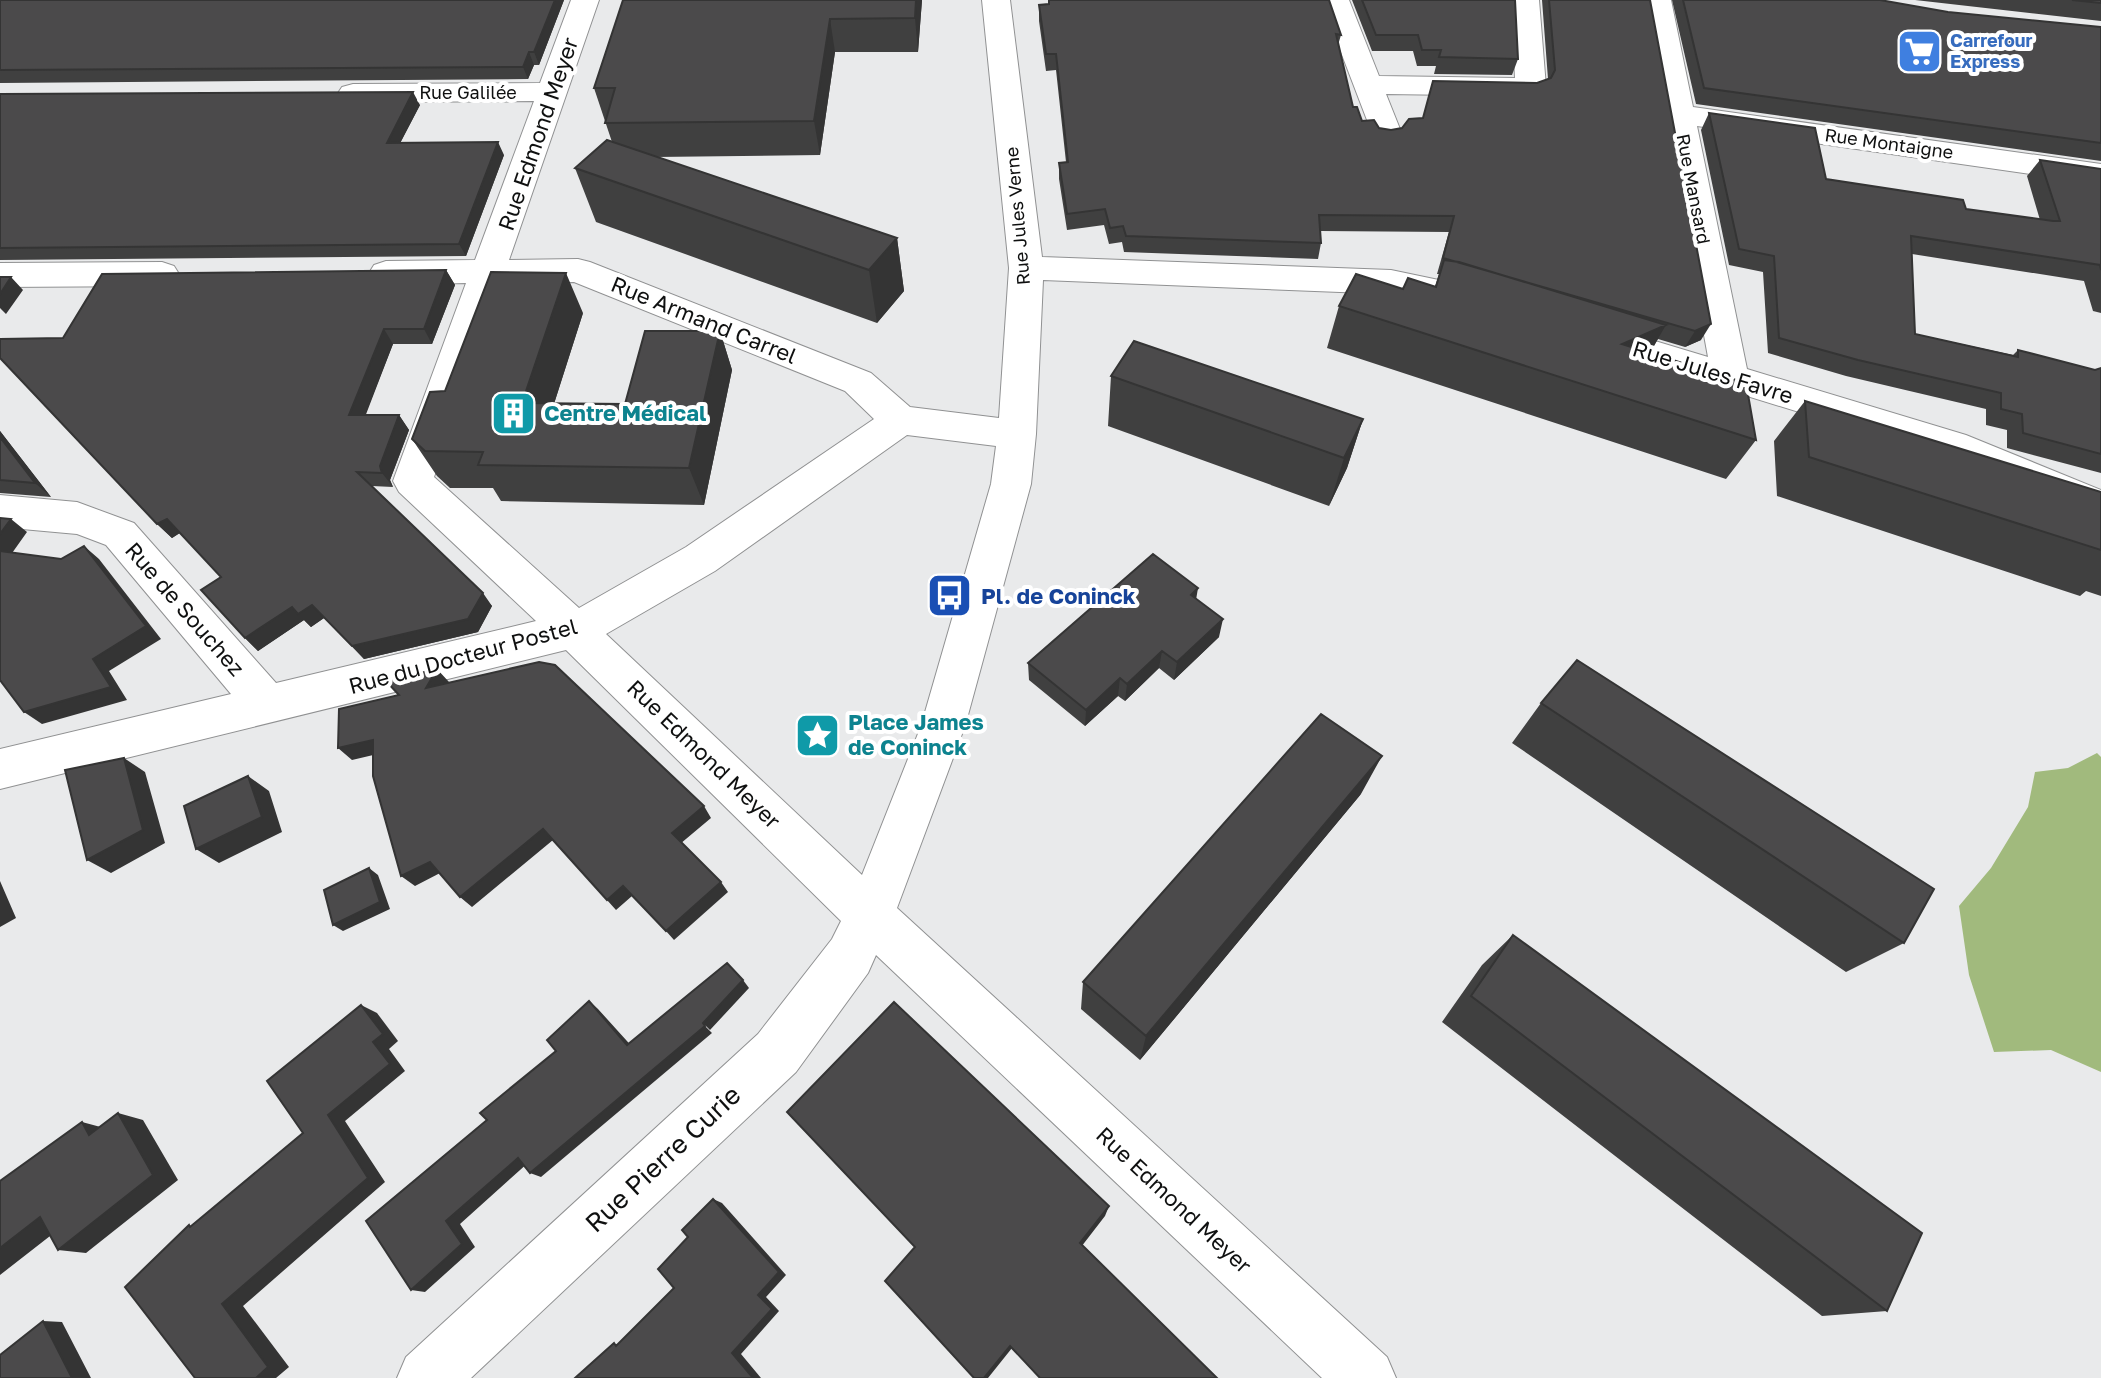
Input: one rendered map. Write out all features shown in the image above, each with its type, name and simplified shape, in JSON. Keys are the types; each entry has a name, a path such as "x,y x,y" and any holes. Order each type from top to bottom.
{"street":[{"name":"Rue Edmond Meyer","path":"585,0 491,272 413,481 574,630 870,916 1366,1378"},
{"name":"Rue Jules Verne","path":"996,0 1026,268 1017,434"},
{"path":"1335,0 1386,134"},
{"path":"1369,85 1531,87 1525,0"},
{"name":"Rue Mansard","path":"1657,0 1730,377"},
{"name":"Rue Galilée","path":"319,93 551,92"},
{"name":"Rue Montaigne","path":"1678,114 2101,174"},
{"path":"1026,268 1391,282 1446,290 1491,304"},
{"name":"Rue Armand Carrel","path":"349,273 578,270 858,382 900,420"},
{"path":"0,275 190,274"},
{"name":"Rue Jules Favre","path":"1566,327 1952,445 2101,507"},
{"path":"870,916 955,691 1004,514 1017,434 900,420"},
{"name":"Rue du Docteur Postel","path":"0,769 574,630 622,608 682,571 900,420"},
{"name":"Rue de Souchez","path":"0,511 72,517 102,523 120,534 268,705"},
{"name":"Rue Pierre Curie","path":"445,1371 777,1053 850,956 870,916"}],"green space":[{"path":"2097,753 2101,757 2101,1072 2051,1050 1994,1052 1969,975 1959,906 1991,868 2028,807 2035,772 2068,768"}],"building":[{"path":"0,0 555,0 534,52 529,52 523,67 0,70"},
{"path":"623,0 916,0 915,18 830,19 814,121 605,123 615,88 594,88"},
{"path":"1049,0 1329,0 1341,35 1336,34 1353,107 1357,107 1362,121 1374,120 1379,128 1391,130 1402,128 1409,119 1423,118 1433,81 1537,83 1551,78 1555,70 1549,0 1650,0 1711,324 1695,331 1443,258 1454,216 1319,215 1321,243 1126,236 1123,226 1110,228 1105,209 1067,214 1059,163 1068,162 1056,54 1046,54 1039,5 1049,4"},
{"path":"1362,0 1515,0 1518,59 1439,57 1441,50 1422,50 1418,35 1376,35"},
{"path":"1683,0 1880,0 1948,12 2101,27 2101,143 1704,88"},
{"path":"2072,0 2101,0 2101,3"},
{"path":"413,92 387,143 498,142 459,244 0,248 0,94"},
{"path":"1709,113 1815,128 1826,179 1963,200 1966,209 2060,221 2040,160 2101,169 2101,270 2100,265 1911,236 1915,334 2018,357 2018,350 2095,370 2101,368 2101,454 2023,433 2022,414 2001,409 2001,393 1779,338 1774,256 1739,249"},
{"path":"607,140 897,238 869,270 575,168"},
{"path":"1444,260 1666,325 1622,344 1746,383 1756,440 1339,306 1356,274 1403,289 1408,278 1436,287"},
{"path":"446,270 424,329 384,329 349,415 399,415 380,466 382,473 357,472 483,593 468,619 352,646 312,605 298,614 292,607 245,638 201,590 221,577 167,519 157,524 0,358 0,339 63,338 102,274"},
{"path":"491,272 566,273 522,403 625,404 645,331 720,331 689,468 478,465 483,452 425,451 412,439 430,392 445,391"},
{"path":"0,277 11,277 0,294"},
{"path":"1134,341 1363,419 1344,458 1111,376"},
{"path":"1805,401 2101,492 2101,550 1809,457"},
{"path":"0,437 35,483 0,480"},
{"path":"0,518 11,519 0,534"},
{"path":"84,546 146,626 93,659 111,687 24,712 0,680 0,551 61,559"},
{"path":"1153,554 1198,588 1191,595 1223,619 1177,662 1162,651 1127,684 1120,678 1086,710 1028,663"},
{"path":"1577,660 1934,889 1904,943 1541,703"},
{"path":"539,662 555,665 704,806 672,833 721,882 666,931 623,886 607,900 543,829 460,897 430,862 401,876 373,776 373,740 338,748 339,709 399,695 386,681 437,669 426,688"},
{"path":"1321,714 1382,756 1146,1036 1083,982"},
{"path":"124,758 143,830 87,860 65,770"},
{"path":"248,776 262,817 196,849 184,806"},
{"path":"369,868 380,902 333,925 324,890"},
{"path":"1513,935 1922,1233 1887,1311 1471,996"},
{"path":"727,963 743,980 703,1023 705,1026 530,1173 518,1158 446,1221 462,1244 411,1290 366,1221 487,1120 480,1113 556,1051 547,1040 589,1001 627,1045"},
{"path":"894,1002 1109,1206 1080,1243 1217,1378 1040,1378 1010,1346 984,1378 974,1378 885,1281 915,1247 787,1112"},
{"path":"361,1005 383,1034 373,1042 390,1064 328,1115 368,1178 222,1304 268,1367 256,1378 195,1378 125,1287 189,1225 303,1133 267,1081"},
{"path":"118,1113 153,1175 58,1250 40,1217 0,1248 0,1181 82,1122 89,1135"},
{"path":"713,1199 779,1272 758,1295 772,1309 732,1353 753,1378 575,1378 614,1343 616,1346 674,1288 658,1269 688,1237 682,1230"},
{"path":"43,1321 72,1378 0,1378 0,1355"}],"place":[{"name":"Carrefour Express","path":"1919,51"},
{"name":"Centre Médical","path":"513,413"},
{"name":"Pl. de Coninck","path":"950,596"},
{"name":"Place James de Coninck","path":"817,735"}]}
